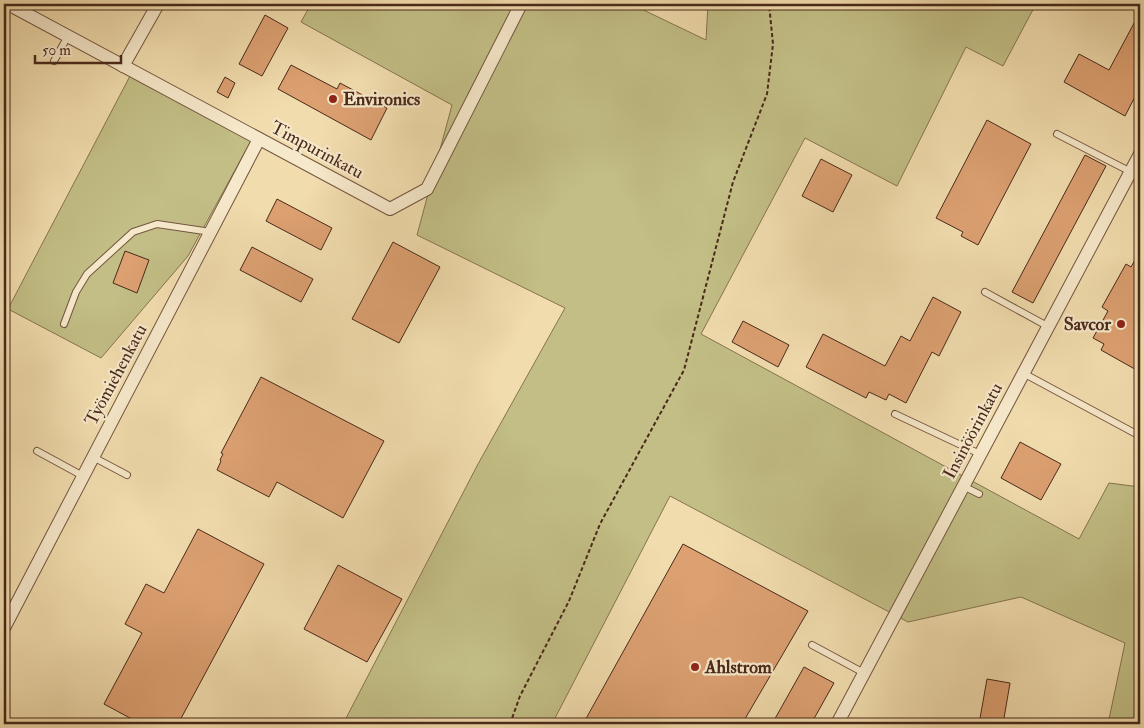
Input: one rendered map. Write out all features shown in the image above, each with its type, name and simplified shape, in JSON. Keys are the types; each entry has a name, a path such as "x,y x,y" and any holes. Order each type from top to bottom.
{"street":[{"name":"Timpurinkatu","path":"8,4 390,209 427,189 521,4"},
{"path":"123,66 158,4"},
{"name":"Työmiehenkatu","path":"4,628 260,139"},
{"name":"Insinöörinkatu","path":"837,724 1140,154"}],"lane":[{"path":"54,61 68,36"},
{"path":"1057,134 1131,172"},
{"path":"64,324 76,292 87,274 133,232 156,224 210,232"},
{"path":"985,292 1049,327"},
{"path":"1023,373 1140,436"},
{"path":"895,414 980,454"},
{"path":"37,451 83,476"},
{"path":"93,457 127,475"},
{"path":"963,486 979,494"},
{"path":"812,645 864,673"}],"path":[{"path":"510,724 520,696 570,601 600,524 684,370 733,182 767,94 772,44 769,4"}],"shaded area":[{"path":"311,4 631,4 706,40 708,4 1036,4 1003,66 966,47 897,186 805,138 701,334 1079,539 1109,483 1140,487 1140,724 1108,724 1125,643 1021,597 908,622 670,496 552,724 343,724 478,464 565,308 417,235 452,105 301,22"},
{"path":"130,76 251,141 188,256 101,358 8,309"}],"building":[{"path":"1140,12 1140,87 1125,116 1064,82 1079,54 1109,70"},
{"path":"265,15 288,28 262,76 239,64"},
{"name":"Environics","path":"291,65 337,89 340,83 387,108 371,140 278,89"},
{"path":"225,77 235,83 228,98 217,92"},
{"path":"987,120 1031,144 978,245 961,236 963,232 936,218"},
{"path":"1085,155 1106,166 1033,303 1012,292"},
{"path":"821,159 852,175 833,212 802,196"},
{"path":"277,199 332,228 321,250 266,221"},
{"path":"393,242 440,267 399,343 352,319"},
{"path":"252,247 313,279 301,302 240,270"},
{"path":"125,251 149,260 137,293 113,283"},
{"name":"Savcor","path":"1140,251 1140,372 1101,350 1104,344 1093,338 1108,311 1102,307 1126,264 1131,267"},
{"path":"933,297 961,312 939,356 932,352 906,403 889,394 886,400 869,392 866,398 806,367 823,334 885,366 901,336 910,341"},
{"path":"743,321 789,345 778,367 732,342"},
{"path":"261,377 384,441 343,518 277,482 269,497 217,470 223,454 221,453"},
{"path":"1020,442 1061,464 1041,500 1001,478"},
{"path":"198,529 264,564 178,724 141,724 104,704 142,633 125,624 146,584 164,593"},
{"name":"Ahlstrom","path":"683,544 808,611 742,724 583,724"},
{"path":"338,565 402,599 367,662 304,629"},
{"path":"804,667 834,683 811,724 772,724"},
{"path":"987,679 1010,683 1003,724 979,724"}],"place":[{"name":"Environics","path":"333,99"},
{"name":"Savcor","path":"1121,324"},
{"name":"Ahlstrom","path":"695,667"}]}
